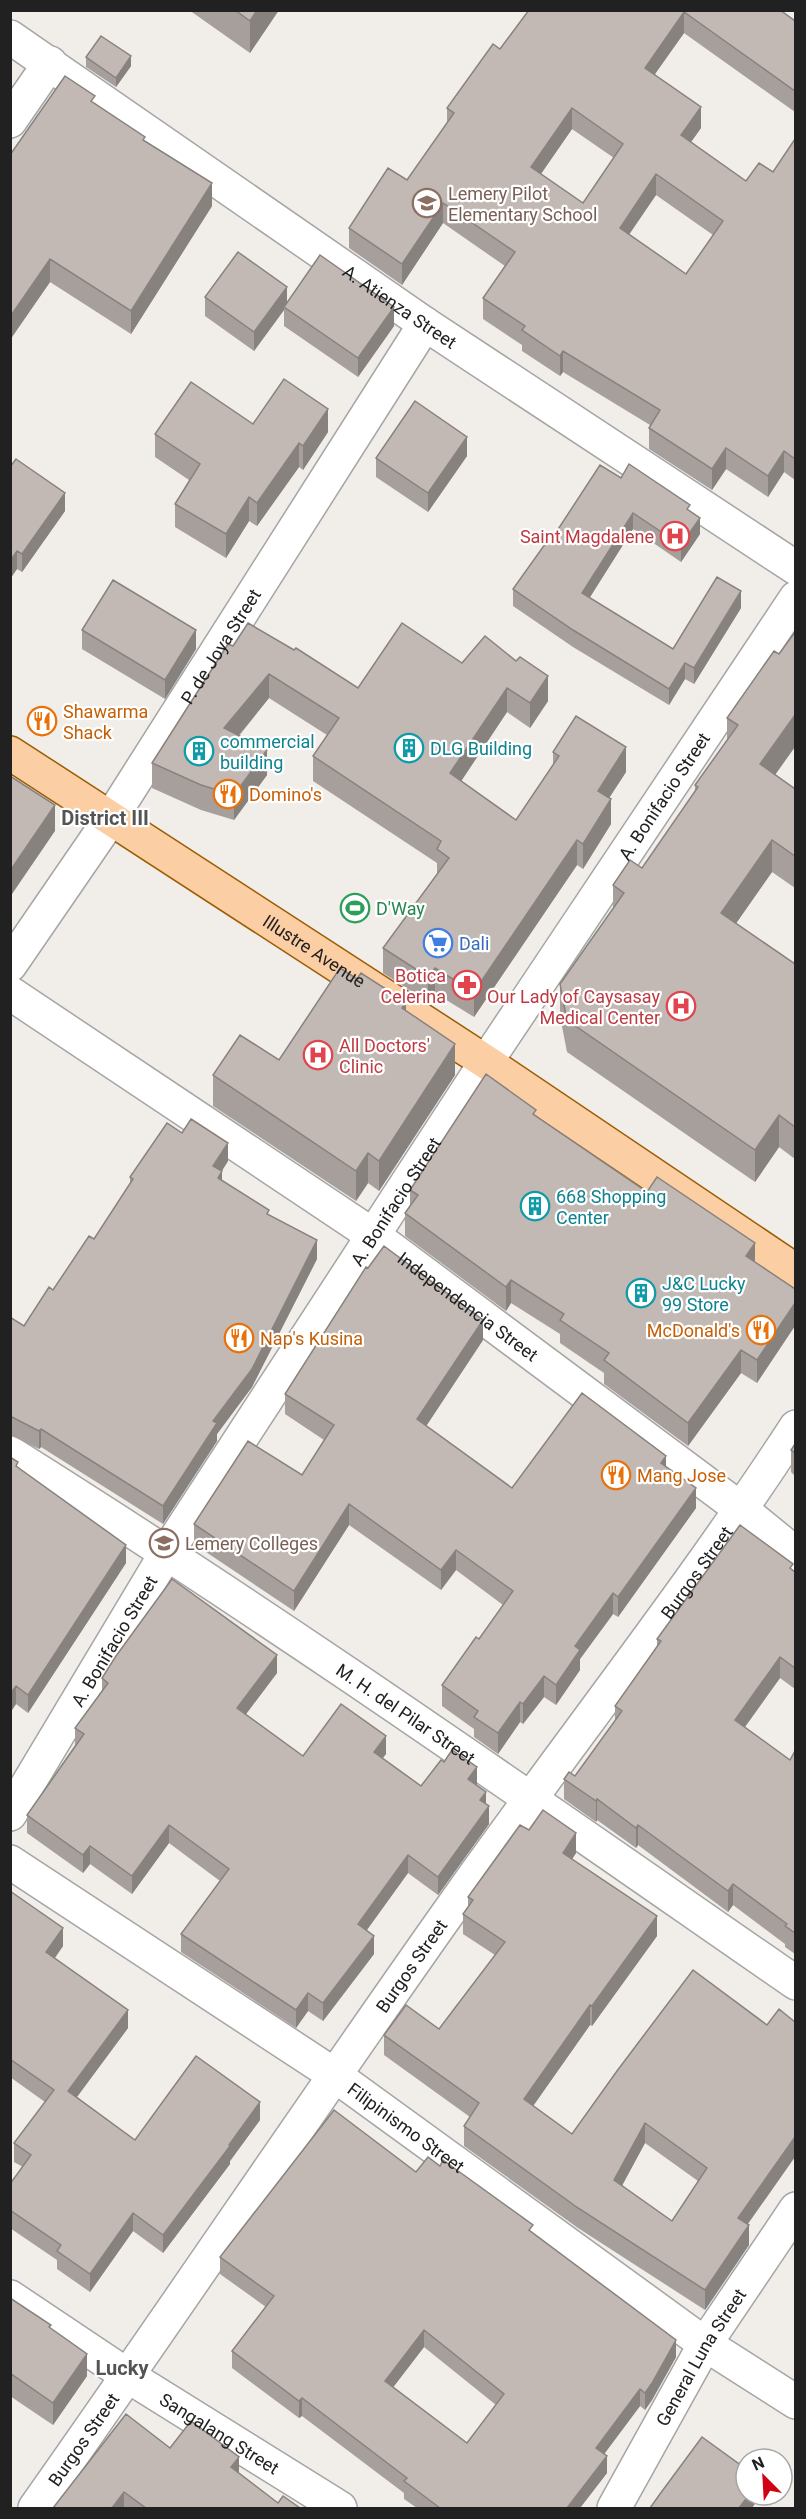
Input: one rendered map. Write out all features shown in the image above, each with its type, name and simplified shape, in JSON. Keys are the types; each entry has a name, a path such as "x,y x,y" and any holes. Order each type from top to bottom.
{"main road":[{"name":"Illustre Avenue","path":"10,753 486,1062 795,1271"}],"street":[{"name":"A. Atienza Street","path":"10,37 425,324 795,568"},
{"path":"10,121 50,63"},
{"name":"P. de Joya Street","path":"10,965 111,818 425,324"},
{"name":"A. Bonifacio Street","path":"10,1814 167,1552 486,1062 795,598"},
{"name":"Independencia Street","path":"10,993 374,1236 742,1510 795,1554"},
{"name":"Burgos Street","path":"35,2508 128,2376 333,2074 530,1798 742,1510 795,1427"},
{"name":"M. H. del Pilar Street","path":"10,1453 167,1552 530,1798 795,1983"},
{"name":"Filipinismo Street","path":"10,1862 333,2074 705,2344 795,2402"},
{"name":"General Luna Street","path":"614,2508 705,2344 795,2209"},
{"name":"Sangalang Street","path":"10,2297 128,2376 340,2508"}],"building":[{"path":"235,10 257,10 250,21"},
{"path":"529,10 780,10 795,21 795,91 684,12 645,68 701,107 681,135 746,181 759,163 773,172 795,139 795,459 784,451 768,476 726,448 712,469 649,428 660,410 563,351 560,356 522,330 525,326 483,298 515,252 443,203 402,264 349,228 388,168 407,180 454,113 447,108 493,44 500,49","holes":["572,108 623,144 583,203 531,167","656,174 723,221 686,274 620,228"]},
{"path":"101,36 131,56 116,78 86,57"},
{"path":"65,76 95,96 91,101 145,137 143,140 212,183 131,311 50,259 10,317 10,155"},
{"path":"238,252 287,287 254,332 205,297"},
{"path":"320,255 394,307 358,358 284,307"},
{"path":"284,379 328,409 303,446 299,443 257,503 249,497 226,534 175,504 200,464 155,434 191,382 253,424"},
{"path":"415,401 467,437 428,493 376,458"},
{"path":"16,459 65,493 22,554 17,551 10,561 10,467"},
{"path":"629,464 690,505 687,509 700,518 681,545 633,513 582,593 673,649 717,577 741,591 694,668 685,663 669,689 573,630 513,589 553,533 555,534 600,465 621,478"},
{"path":"113,580 196,630 165,680 82,630"},
{"path":"248,623 294,650 296,648 358,688 402,623 462,663 485,636 516,661 520,657 548,676 530,703 507,688 450,773 516,820 559,756 553,752 576,716 626,747 598,791 611,799 583,844 577,840 474,992 435,968 428,977 383,948 449,858 437,849 441,841 313,756 339,718 269,674 224,728 267,750 234,795 201,785 152,763 228,644 233,646"},
{"name":"Our Lady of Caysasay Medical Center","path":"795,632 795,715 760,764 795,789 795,856 772,840 721,913 795,964 795,1127 779,1115 755,1150 567,1020 560,984 624,893 613,885 630,860 642,868 698,787 695,785 738,725 727,718 774,651 779,654"},
{"path":"10,776 55,805 10,871"},
{"path":"340,968 357,979 361,973 406,1002 402,1008 455,1044 379,1161 368,1153 356,1171 213,1075 240,1035 279,1060"},
{"path":"486,1074 536,1110 533,1114 647,1192 657,1177 755,1243 746,1256 795,1289 795,1303 757,1360 741,1350 688,1423 604,1360 609,1353 560,1320 564,1314 511,1280 506,1287 405,1213 418,1195 410,1190"},
{"path":"191,1119 228,1143 213,1166 222,1171 218,1178 269,1210 267,1214 317,1240 252,1369 213,1421 217,1423 163,1506 41,1429 39,1431 10,1416 10,1317 24,1326 49,1287 53,1290 89,1236 94,1239 133,1179 130,1177 167,1123 182,1133"},
{"path":"384,1246 483,1320 417,1419 512,1488 582,1393 666,1456 661,1463 696,1488 618,1597 613,1593 575,1646 580,1650 556,1685 544,1676 523,1704 520,1702 498,1733 474,1717 478,1711 442,1685 513,1591 456,1550 441,1570 349,1504 294,1591 194,1524 248,1441 302,1475 334,1425 285,1394 366,1267 368,1268"},
{"path":"10,1457 18,1462 16,1466 126,1545 28,1695 16,1686 10,1694"},
{"path":"740,1525 793,1564 790,1568 795,1572 795,1668 780,1657 735,1720 790,1760 795,1751 795,1933 785,1926 787,1924 733,1884 728,1891 638,1825 636,1828 597,1799 596,1801 564,1779 569,1772 575,1776 622,1711 615,1706 661,1641 657,1639"},
{"path":"172,1579 277,1655 237,1708 303,1756 341,1704 386,1736 374,1752 421,1786 441,1760 444,1762 452,1750 477,1767 468,1779 486,1792 480,1800 489,1806 438,1877 408,1855 358,1924 374,1936 323,2003 308,1993 296,2010 181,1934 229,1869 169,1825 132,1876 90,1846 83,1855 27,1815 84,1734 75,1728 108,1683 102,1678"},
{"path":"543,1810 576,1833 563,1853 657,1916 592,2006 590,2005 524,2099 572,2134 693,1970 767,2025 779,2009 795,2022 795,2137 738,2218 749,2225 705,2290 578,2208 464,2126 479,2103 384,2035 406,2005 439,2029 505,1942 463,1914 473,1900 468,1897 520,1825 529,1830","holes":["645,2123 707,2168 672,2221 614,2180"]},
{"path":"10,1891 63,1928 46,1952 128,2010 68,2091 135,2140 196,2056 260,2102 163,2235 133,2213 90,2274 57,2251 61,2245 10,2210 10,2184 31,2155 14,2143 54,2090 10,2059"},
{"path":"334,2110 416,2172 428,2157 440,2166 443,2160 533,2225 529,2230 676,2340 645,2393 640,2389 596,2448 607,2456 567,2508 440,2508 404,2481 407,2478 302,2398 299,2401 232,2351 274,2296 220,2257","holes":["424,2330 504,2394 467,2443 385,2381"]},
{"path":"10,2298 51,2325 49,2327 87,2354 53,2403 10,2373"},
{"path":"126,2414 170,2448 191,2421 239,2457 231,2467 278,2503 283,2496 300,2508 146,2508 124,2492 112,2508 53,2508"},
{"path":"702,2437 734,2460 734,2507 739,2508 650,2508"}],"place":[{"name":"Lemery Pilot Elementary School","path":"427,203"},
{"name":"Saint Magdalene","path":"675,536"},
{"name":"Shawarma Shack","path":"42,721"},
{"name":"DLG Building","path":"409,748"},
{"name":"commercial building","path":"199,751"},
{"name":"Domino's","path":"228,794"},
{"name":"D'Way","path":"355,908"},
{"name":"Dali","path":"438,943"},
{"name":"Botica Celerina","path":"467,985"},
{"name":"Our Lady of Caysasay Medical Center","path":"681,1006"},
{"name":"All Doctors' Clinic","path":"318,1055"},
{"name":"668 Shopping Center","path":"535,1206"},
{"name":"J&C Lucky 99 Store","path":"641,1293"},
{"name":"McDonald's","path":"761,1330"},
{"name":"Nap's Kusina","path":"239,1338"},
{"name":"Mang Jose","path":"616,1475"},
{"name":"Lemery Colleges","path":"164,1543"}],"district":[{"name":"District III","path":"105,818"},
{"name":"Lucky","path":"122,2368"}]}
